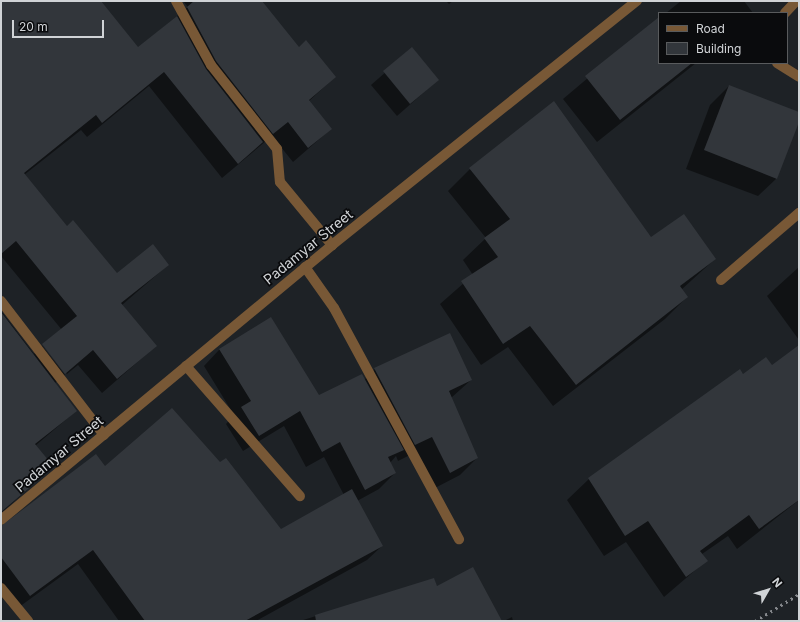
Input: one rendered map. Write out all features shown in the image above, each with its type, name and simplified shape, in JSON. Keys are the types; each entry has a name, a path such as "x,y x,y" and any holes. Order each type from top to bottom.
{"street":[{"path":"176,1 211,65 277,150 280,182 302,214 332,245"},
{"name":"Padamyar Street","path":"1,520 305,267 637,1"},
{"path":"786,12 796,1"},
{"path":"779,64 799,77"},
{"path":"721,280 799,213"},
{"path":"305,267 334,308 459,539"},
{"path":"1,301 104,435"},
{"path":"186,366 300,496"},
{"path":"1,588 28,621"}],"building":[{"path":"1,1 101,1 138,47 177,16 206,69 263,142 238,164 164,72 102,123 96,115 24,173 67,226 73,220 117,273 153,244 169,265 121,303 157,346 117,379 93,350 65,374 42,344 77,316 16,241 1,254"},
{"path":"194,1 262,1 299,47 306,40 336,77 309,100 332,129 308,148 288,122 273,134 216,61 187,7"},
{"path":"658,18 658,64 691,64 620,120 585,76"},
{"path":"412,47 439,80 410,104 383,71"},
{"path":"729,85 799,112 799,122 777,179 704,150"},
{"path":"554,101 651,237 684,214 716,259 680,286 688,297 576,385 530,326 503,344 461,281 498,257 484,238 510,219 469,168"},
{"path":"1,312 77,411 35,444 54,467 1,512"},
{"path":"271,317 319,395 362,374 404,450 388,457 396,473 365,490 340,442 322,452 300,411 259,436 241,407 251,401 219,349"},
{"path":"450,333 472,380 449,391 478,458 450,473 432,437 415,445 374,368"},
{"path":"799,345 799,500 759,529 749,515 700,551 708,561 686,577 648,521 625,536 588,478 740,369 743,374 766,357 772,365"},
{"path":"172,408 220,462 226,458 281,529 352,489 383,546 245,621 145,621 93,550 30,596 1,557 1,526 96,454 105,466"},
{"path":"473,567 502,621 316,621 315,615 434,578 437,586"}],"railway":[{"path":"755,621 799,594"}]}
